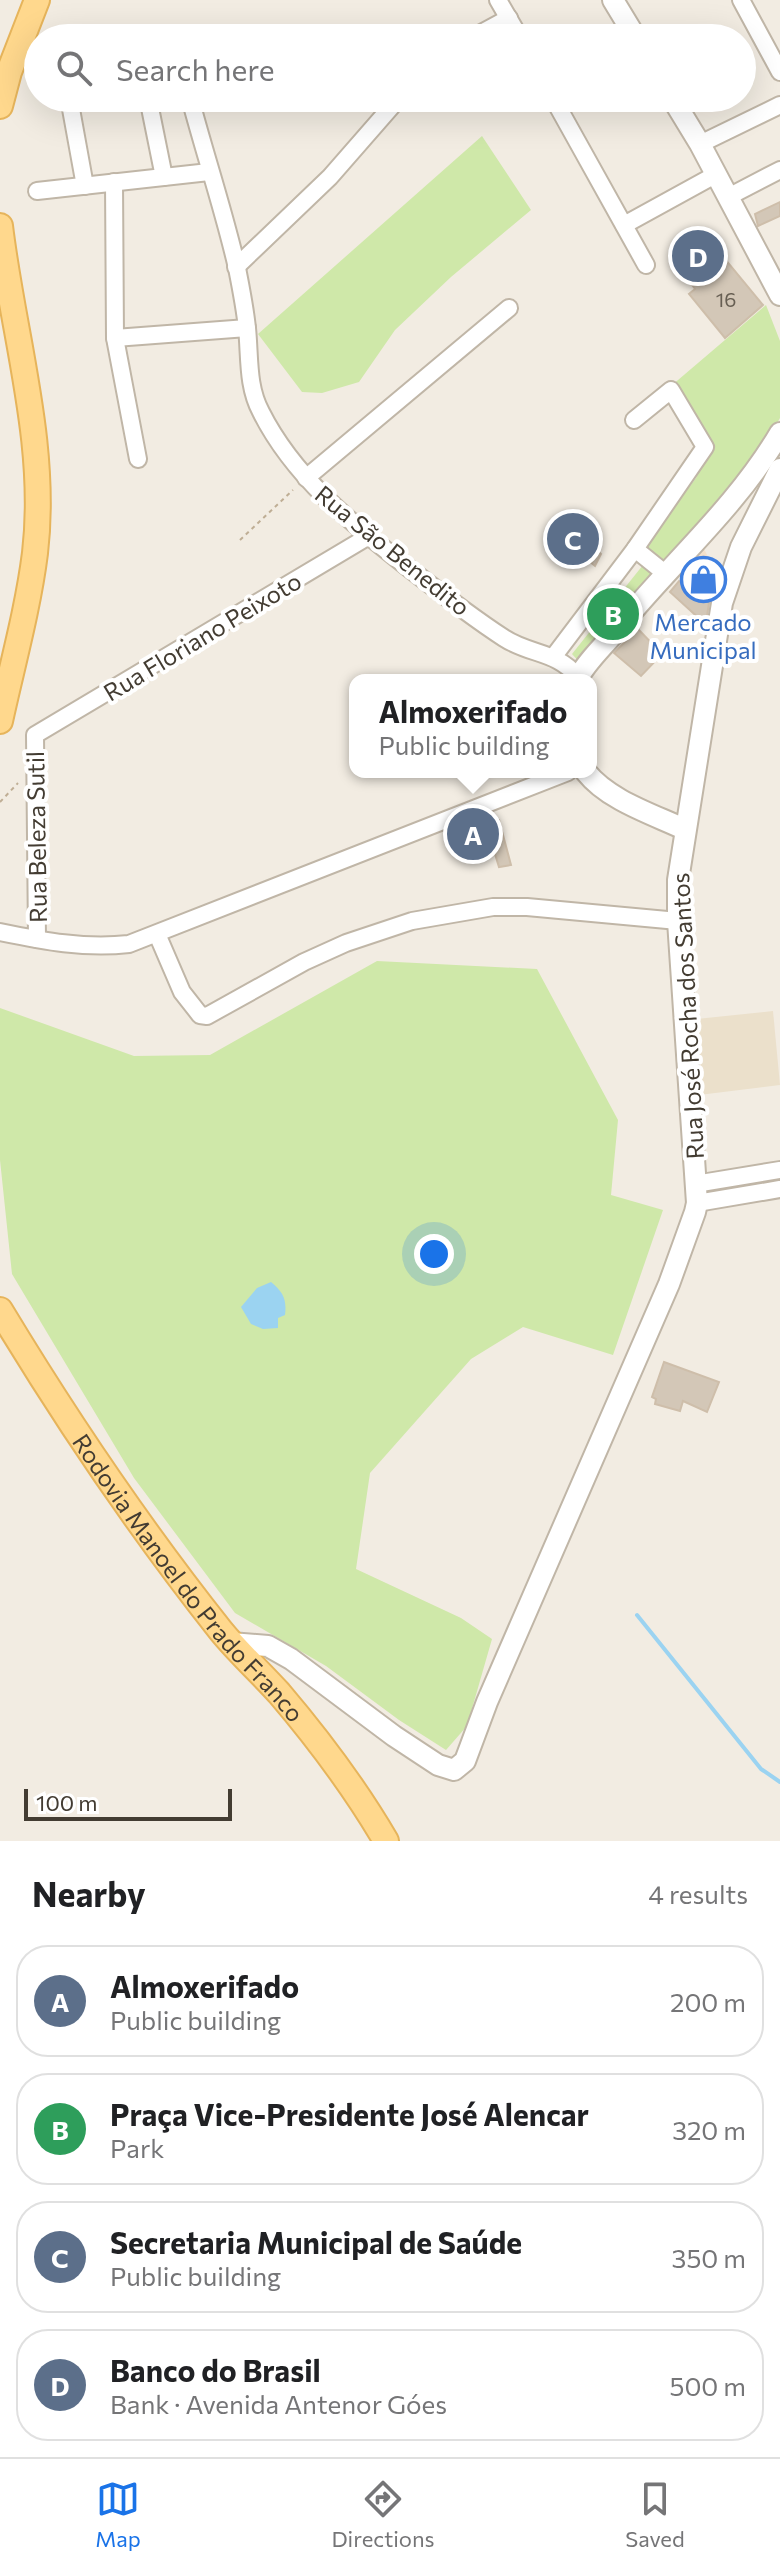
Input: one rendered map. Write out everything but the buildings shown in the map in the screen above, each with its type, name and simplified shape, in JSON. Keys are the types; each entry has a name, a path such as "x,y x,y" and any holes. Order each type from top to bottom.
{"main road":[{"path":"28,24 37,0"},
{"path":"0,106 24,33"},
{"path":"0,226 30,404 36,478 35,552 0,721"},
{"name":"Rodovia Manoel do Prado Franco","path":"0,1310 156,1549 231,1643 277,1691 326,1750 363,1801 386,1841"}],"street":[{"path":"498,0 512,24"},
{"path":"613,0 628,24"},
{"path":"741,0 754,24"},
{"path":"498,24 509,18"},
{"path":"756,28 780,72"},
{"path":"700,144 780,105"},
{"path":"72,112 85,186"},
{"path":"151,112 164,177"},
{"name":"Rua São Benedito","path":"194,112 236,267 247,328 254,397 275,435 306,478 369,536 505,638 525,650 554,656 574,674"},
{"path":"236,267 330,177 387,112"},
{"path":"561,112 646,265"},
{"path":"681,112 780,295"},
{"path":"728,197 780,170"},
{"path":"37,191 209,172"},
{"path":"624,225 715,175"},
{"path":"114,182 115,338 138,459"},
{"path":"306,478 509,308"},
{"path":"115,338 247,328"},
{"path":"554,656 635,549 705,447 671,390 634,420"},
{"path":"581,674 756,472 780,433"},
{"name":"Rua José Rocha dos Santos","path":"696,1194 678,880 725,590 741,547 780,469"},
{"name":"Rua Floriano Peixoto","path":"35,735 369,536"},
{"path":"635,549 666,574"},
{"name":"Rua Beleza Sutil","path":"35,735 37,939"},
{"path":"0,932 99,948 129,944 552,778"},
{"path":"591,778 610,792 684,829"},
{"path":"157,934 190,1005 200,1015 207,1016 304,962 346,943 412,921 493,907 527,907 678,921"},
{"path":"696,1194 780,1170"},
{"path":"696,1194 780,1189"},
{"path":"231,1643 268,1646 291,1659 438,1765 449,1770 461,1767 669,1284 696,1194"}],"path":[{"path":"240,540 306,478"},
{"path":"0,802 19,782"}],"shaded area":[{"name":"Mercado Municipal","path":"704,549 721,582 715,606 683,576"},
{"path":"773,1011 780,1085 699,1095 687,1020"}],"green space":[{"path":"482,136 531,210 451,277 395,330 359,382 322,393 302,392 258,334"},
{"path":"766,305 780,341 780,418 763,448 666,566 643,548 696,478 708,447 671,386"},
{"path":"643,565 655,574 581,664 572,654"},
{"path":"377,961 537,969 618,1120 611,1195 663,1210 613,1355 523,1327 471,1359 370,1473 356,1569 461,1618 492,1639 467,1726 446,1750 326,1666 235,1613 134,1478 12,1274 0,1160 0,1008 134,1056 210,1055"}],"water":[{"path":"271,1282 283,1296 285,1315 278,1318 278,1328 263,1329 251,1324 241,1307 257,1288"}],"waterway":[{"path":"637,1615 761,1769 780,1782"}],"place":[{"name":"Banco do Brasil","path":"698,256"},
{"name":"Secretaria Municipal de Saúde","path":"573,539"},
{"name":"Mercado Municipal","path":"703,579"},
{"name":"Praça Vice-Presidente José Alencar","path":"613,614"},
{"name":"Almoxerifado","path":"473,834"}]}
